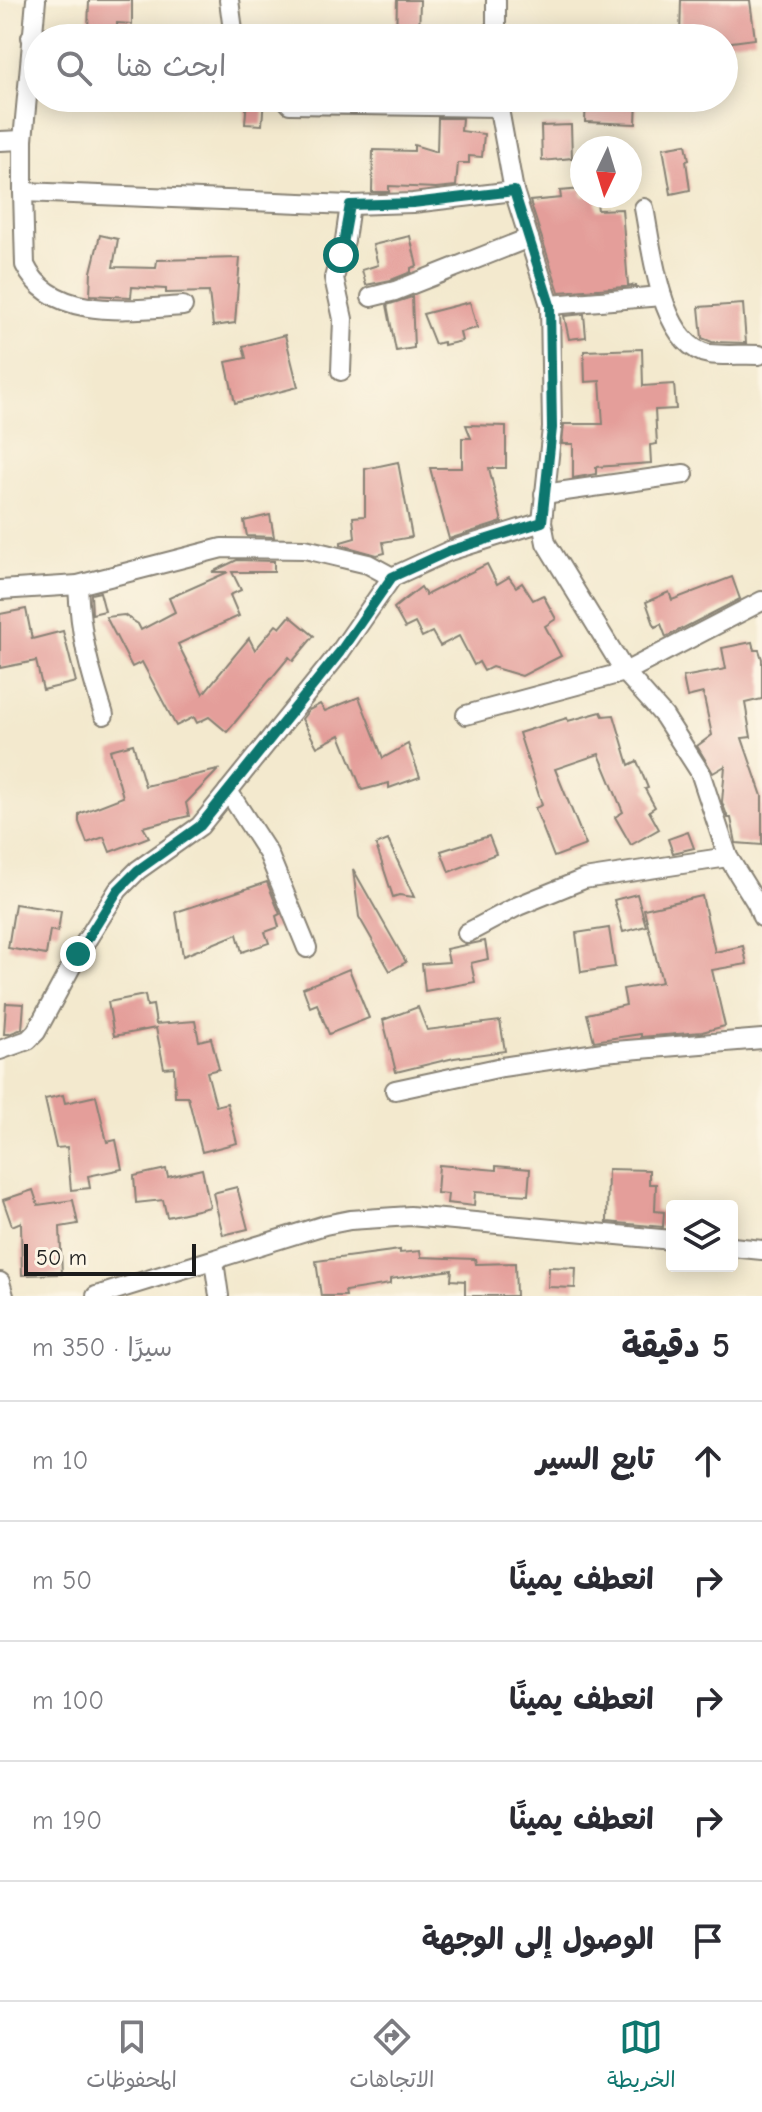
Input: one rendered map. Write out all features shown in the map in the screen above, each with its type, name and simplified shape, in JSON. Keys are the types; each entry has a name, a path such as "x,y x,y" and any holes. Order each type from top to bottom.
{"street":[{"path":"33,24 36,0"},
{"path":"229,0 232,24"},
{"path":"496,0 496,24"},
{"path":"25,112 25,265 30,275 43,288 65,301 118,310 183,306"},
{"path":"500,112 514,191 550,305 552,428 542,522 546,543 625,672 664,716 700,772 728,857 760,908"},
{"path":"0,141 23,140"},
{"path":"23,192 350,205 413,203 514,191"},
{"path":"341,371 343,319 334,278 345,240 350,205"},
{"path":"644,208 662,296 676,331 687,343 707,354 759,355"},
{"path":"371,297 395,291 529,238"},
{"path":"550,305 662,296"},
{"path":"544,494 684,474"},
{"path":"0,1050 28,1040 36,1032 78,954 118,890 138,870 200,826 340,652 392,577 449,551 542,522"},
{"path":"0,590 78,585 222,548 305,549 368,564 392,577"},
{"path":"78,585 84,649 104,715"},
{"path":"466,715 625,672 762,601"},
{"path":"228,791 268,853 307,948"},
{"path":"467,933 518,906 584,879 728,857"},
{"path":"395,1090 502,1067 603,1052 762,1039"},
{"path":"96,1296 350,1220 410,1216 666,1239"},
{"path":"738,1248 762,1250"},
{"path":"214,1261 219,1296"},
{"path":"0,1282 4,1296"}],"building":[{"path":"89,0 132,0 132,24 88,24"},
{"path":"397,0 420,0 419,24 396,24"},
{"path":"681,0 750,0 755,39 738,41 738,24 680,24"},
{"path":"246,112 263,112 262,125 245,124"},
{"path":"585,112 636,112 636,124 585,122"},
{"path":"438,118 462,118 461,131 484,134 482,157 469,156 469,163 458,163 456,186 389,186 389,192 372,192 373,150 414,151 414,145 437,152"},
{"path":"571,125 570,158 542,161 541,126"},
{"path":"686,144 690,190 671,194 663,148"},
{"path":"570,190 570,208 622,209 628,285 637,286 559,292 530,201 561,198 560,191"},
{"path":"100,235 118,239 113,267 156,268 157,260 240,258 235,323 213,326 209,292 166,293 166,289 132,287 131,297 90,295 91,272"},
{"path":"410,236 417,266 411,268 411,272 391,280 366,285 362,270 378,265 373,245"},
{"path":"412,297 414,348 396,351 387,305"},
{"path":"470,302 477,328 460,332 462,341 435,344 423,314"},
{"path":"743,304 746,343 712,342 702,338 699,307"},
{"path":"584,314 586,337 569,339 564,316"},
{"path":"285,335 298,387 235,403 226,362 246,358 243,346"},
{"path":"642,349 643,386 674,384 676,409 655,410 657,444 650,445 651,463 596,467 596,474 573,478 573,444 562,444 564,424 603,424 600,381 585,382 584,351"},
{"path":"466,425 506,426 506,468 489,468 502,522 449,539 430,468 462,468 462,438 471,438"},
{"path":"398,462 412,537 383,542 385,553 377,555 341,545 341,542 355,538 353,517 365,516 365,469"},
{"path":"270,515 274,537 247,536 244,521"},
{"path":"237,560 274,561 274,572 232,572 241,590 230,595 239,616 178,644 203,694 249,638 255,650 276,625 280,628 290,616 314,636 293,661 289,657 227,732 209,717 197,723 194,717 176,726 142,662 132,667 106,617 124,615 138,624 141,630 175,612 169,598 228,572 212,572"},
{"path":"487,564 497,584 509,577 516,587 522,583 533,600 543,595 556,619 545,626 561,656 522,676 492,667 484,671 479,662 474,665 459,636 440,646 432,632 422,637 415,623 405,628 394,608 404,600 421,587 426,595"},
{"path":"732,577 740,599 666,637 661,624 655,627 646,602 669,592 672,600"},
{"path":"100,592 105,611 92,614 91,594"},
{"path":"26,609 32,639 63,631 76,682 43,690 36,661 0,668 0,614"},
{"path":"752,642 762,659 762,699 745,703 751,737 742,738 762,796 762,845 736,843 731,818 728,818 722,802 725,766 713,773 697,746 712,735 703,693 687,697 683,677 726,669 722,648"},
{"path":"359,697 383,758 408,744 420,777 389,788 389,783 362,790 340,735 317,747 302,719 309,710 320,704 325,711"},
{"path":"601,712 603,716 614,715 629,765 637,761 648,788 645,789 655,807 649,811 659,829 631,845 615,817 623,812 599,754 555,769 586,845 554,857 535,808 542,805 519,733 567,718 568,721"},
{"path":"133,744 145,786 218,770 186,803 189,816 143,827 149,837 110,852 104,837 87,843 79,814 123,797 110,750"},
{"path":"688,832 694,848 673,853 668,839"},
{"path":"489,836 496,854 449,872 441,851"},
{"path":"388,840 414,897 393,897 376,845"},
{"path":"353,869 406,962 390,971 359,917"},
{"path":"267,882 280,914 276,916 279,927 265,932 269,943 242,952 237,934 183,956 176,912"},
{"path":"637,894 646,926 623,932 614,900"},
{"path":"702,896 715,952 743,946 747,964 712,970 725,1026 702,1032 641,1037 641,1034 594,1041 587,1014 626,1005 623,989 662,982 644,909"},
{"path":"15,904 61,911 58,932 50,930 46,955 8,948"},
{"path":"609,928 615,967 581,972 576,933"},
{"path":"485,941 488,959 471,963 475,982 425,991 422,964 449,962 446,949"},
{"path":"349,969 369,1018 329,1034 317,1004 310,1007 303,988"},
{"path":"145,995 147,1006 153,1005 156,1024 195,1021 199,1041 211,1038 219,1069 207,1072 216,1106 227,1103 237,1143 202,1152 188,1097 175,1097 174,1067 164,1068 156,1028 114,1036 108,1002"},
{"path":"6,1003 24,1004 22,1029 9,1034 4,1034"},
{"path":"418,1007 427,1030 500,1021 505,1051 454,1058 396,1072 383,1020"},
{"path":"63,1095 65,1103 96,1096 107,1142 116,1140 122,1169 88,1176 90,1188 71,1190 67,1147 56,1148 45,1099"},
{"path":"439,1165 496,1170 496,1166 530,1169 528,1195 475,1192 474,1206 447,1203 448,1194 437,1193"},
{"path":"166,1169 168,1177 202,1169 210,1207 167,1217 163,1200 136,1203 134,1176"},
{"path":"608,1169 649,1170 649,1184 656,1184 655,1211 664,1212 663,1227 607,1222"},
{"path":"237,1187 248,1229 223,1235 213,1193"},
{"path":"33,1190 38,1205 73,1200 78,1224 60,1227 62,1274 22,1275 21,1222 12,1226 3,1200"},
{"path":"400,1250 400,1253 420,1251 421,1257 475,1259 476,1264 515,1263 516,1296 465,1296 465,1281 451,1280 452,1270 390,1279 390,1284 345,1291 346,1296 321,1296 316,1261"},
{"path":"549,1267 576,1268 575,1288 548,1287"}],"route":[{"path":"78,954 118,890 138,870 200,826 340,652 392,577 449,551 542,522 552,428 550,305 514,191 413,203 350,205 341,255"}]}
